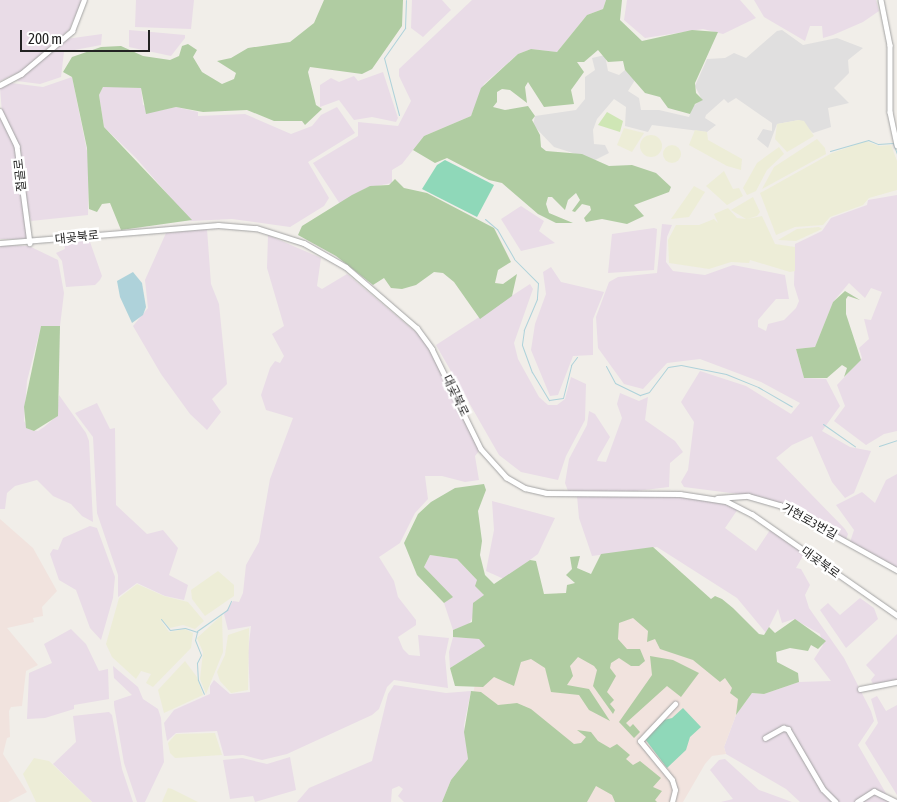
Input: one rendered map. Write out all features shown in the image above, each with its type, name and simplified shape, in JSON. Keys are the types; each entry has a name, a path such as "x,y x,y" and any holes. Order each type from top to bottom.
{"street":[{"path":"0,85 22,74 72,31 84,0"},
{"path":"881,0 890,45 890,112 897,145"},
{"name":"절골로","path":"0,111 19,152 30,243"},
{"name":"대곶북로","path":"0,243 30,243 200,225 237,225 290,237 339,262 417,328 432,349 481,449 496,469 516,484 546,493 680,494 715,498 752,514 897,615"},
{"name":"가현로3번길","path":"715,498 737,496 769,500 897,570"},
{"path":"860,689 897,682"},
{"path":"672,802 675,790 672,780 640,741 675,704"},
{"path":"765,738 783,728 788,729 823,789 836,802"},
{"path":"857,802 874,791 897,802"}],"shaded area":[{"path":"0,0 82,0 69,30 22,71 0,81"},
{"path":"136,0 194,0 191,29 135,27"},
{"path":"412,0 442,0 451,10 423,37 411,28"},
{"path":"472,0 606,0 603,9 587,15 557,52 531,49 518,54 484,84 471,116 424,136 402,164 392,170 392,183 366,188 340,204 313,163 358,136 358,122 398,126 411,101 399,76 399,69"},
{"path":"627,0 740,0 756,18 723,34 703,29 645,38 624,20"},
{"path":"754,0 876,0 879,11 863,22 823,38 822,26 810,26 805,41 764,17"},
{"path":"129,30 185,35 185,38 171,56 129,47"},
{"path":"782,30 803,45 837,38 863,48 848,60 849,73 834,88 849,103 828,108 831,127 813,133 799,120 777,124 768,148 757,139 763,129 772,131 772,123 736,98 728,103 724,99 706,115 705,118 716,125 707,132 652,125 648,132 625,126 626,107 614,99 597,119 593,130 594,144 605,145 609,153 595,160 554,147 533,125 535,116 576,110 585,99 585,77 595,70 592,58 605,55 608,71 619,75 625,70 635,80 628,91 639,98 641,110 659,110 689,117 693,106 702,100 695,86 707,59 725,58 734,53 746,58 777,31"},
{"path":"102,34 101,45 64,52 61,77 40,84 17,81 66,39"},
{"path":"383,72 398,118 396,122 372,117 354,120 339,100 320,107 320,85 331,78 339,82 354,76 358,81"},
{"path":"72,77 89,161 88,215 31,221 23,185 20,148 2,113 0,88 11,83 43,87"},
{"path":"103,87 141,88 143,105 158,111 176,107 198,112 198,116 245,114 291,134 312,126 321,115 337,107 355,133 308,162 329,198 324,206 290,227 232,219 191,221 136,158 104,127 99,95"},
{"path":"0,118 15,145 27,239 0,239"},
{"path":"897,195 897,431 884,434 866,445 834,421 845,406 837,385 862,358 859,348 869,339 864,319 871,320 882,292 871,288 865,298 849,283 833,302 815,347 796,349 804,378 826,379 840,406 822,431 850,447 871,451 854,493 845,498 832,482 812,436 792,445 776,458 845,529 848,534 846,540 794,510 762,497 684,487 681,482 688,470 694,422 681,402 700,371 746,386 791,414 800,403 761,382 700,359 667,363 643,389 624,384 598,348 596,317 609,282 618,277 657,273 662,224 672,225 667,237 666,262 673,271 705,275 733,265 785,275 789,299 776,299 758,320 758,327 766,331 768,324 784,320 796,308 799,301 794,285 795,244 822,231 831,218 867,205 868,200"},
{"path":"521,206 544,221 539,231 555,243 521,251 501,219"},
{"path":"207,229 211,284 219,304 227,384 212,399 221,412 207,430 190,414 161,374 133,326 148,308 145,280 166,233"},
{"path":"657,229 654,270 608,273 612,234"},
{"path":"268,235 321,258 317,286 322,289 347,274 424,339 479,451 475,456 479,480 465,482 442,476 425,476 428,499 415,513 400,543 379,557 394,581 398,597 416,620 416,625 398,637 403,649 409,655 420,656 418,635 449,638 445,657 448,688 394,680 387,687 379,709 372,715 287,754 262,760 243,755 224,756 217,731 176,733 167,741 164,723 174,710 210,694 210,686 214,680 230,694 250,692 248,652 251,626 228,630 224,614 233,601 239,602 243,593 246,565 259,542 270,479 293,418 266,410 261,395 270,368 275,361 280,363 284,356 272,334 284,326 267,268"},
{"path":"89,239 102,276 95,285 66,287 62,261 56,253 65,249 64,242"},
{"path":"0,245 29,246 58,260 64,293 60,326 41,326 27,381 24,421 30,430 38,431 44,427 57,416 59,395 86,433 89,441 93,522 82,516 71,504 53,496 37,480 15,486 7,493 5,509 0,509"},
{"path":"551,267 561,282 604,292 593,319 593,355 573,356 558,395 550,396 531,350 535,324 546,294 543,272"},
{"path":"530,284 533,289 514,343 518,359 539,397 548,405 557,405 565,399 571,377 586,384 585,420 566,456 558,480 521,472 499,455 436,345"},
{"path":"620,393 639,401 648,397 645,420 675,441 683,452 670,463 669,487 636,491 568,491 565,483 569,459 587,425 589,411 595,414 610,437 597,461 606,462 622,418 617,404"},
{"path":"97,403 110,429 115,428 116,505 147,534 163,530 178,548 169,575 188,585 184,600 165,596 137,583 118,597 118,575 97,513 93,437 75,413"},
{"path":"897,474 897,568 850,542 854,530 836,505 862,492 875,503 886,480"},
{"path":"577,496 675,497 718,502 738,509 725,528 756,551 770,530 804,554 796,568 801,569 810,585 805,595 809,608 844,658 871,711 874,721 858,745 891,802 800,802 786,789 726,754 724,747 736,715 752,693 764,694 799,682 831,681 814,659 823,645 820,634 794,619 782,623 778,609 766,633 737,598 657,547 592,556 579,518"},
{"path":"492,501 555,518 538,554 504,579 486,571 494,530"},
{"path":"0,519 33,548 57,591 42,607 43,616 33,618 34,622 7,628 38,665 26,671 22,706 11,707 9,711 10,737 7,738 3,754 27,792 8,802 0,802"},
{"path":"90,526 97,528 115,577 113,598 101,640 90,628 76,590 59,580 50,554 53,549 58,550 63,538"},
{"path":"430,555 457,559 477,580 484,596 469,624 453,630 444,603 452,597 424,567"},
{"path":"558,593 596,594 746,688 724,747 726,754 712,756 705,764 683,802 448,802 471,766 467,727 475,684"},
{"path":"860,598 874,608 878,619 846,648 820,610 828,603 840,615"},
{"path":"71,629 86,644 99,671 108,669 109,699 74,705 74,709 45,718 27,719 29,673 52,663 44,644"},
{"path":"897,634 897,680 873,684 871,680 875,675 866,665"},
{"path":"453,637 479,639 485,646 450,668 449,652"},
{"path":"113,666 138,687 143,699 158,709 161,718 164,762 145,802 137,802 124,763 114,705 114,701 132,695 114,678"},
{"path":"394,685 446,693 471,691 464,725 468,759 451,780 442,802 404,802 398,796 403,789 399,786 392,789 391,802 297,802 309,788 372,761 388,694"},
{"path":"877,696 886,711 897,705 897,795 865,743 878,723 871,699"},
{"path":"109,712 112,715 122,769 133,802 92,802 53,764 76,742 73,716"},
{"path":"290,757 296,790 255,802 253,796 230,799 223,760 242,758 267,764"},
{"path":"725,759 759,790 792,802 721,802 733,799 710,770 719,760"}],"green space":[{"path":"324,0 403,0 402,26 372,69 362,74 310,67 308,72 316,105 322,109 305,125 302,121 274,121 247,110 203,112 176,107 146,114 141,88 103,87 99,95 104,127 192,220 121,230 110,203 102,204 97,212 89,209 87,148 72,77 63,72 72,57 101,47 121,46 143,56 170,60 179,56 182,46 188,44 197,50 193,57 202,72 222,84 234,79 236,73 217,61 231,58 248,48 290,42 314,23"},
{"path":"606,0 622,0 620,20 642,41 692,30 718,32 695,83 696,93 703,100 695,104 690,114 668,108 660,97 645,93 625,70 623,61 608,62 598,50 584,62 577,62 584,72 571,90 574,104 544,107 528,82 525,87 527,103 510,90 502,89 497,92 497,102 493,107 505,110 528,106 535,116 532,120 540,135 541,147 546,151 582,154 609,166 632,165 656,173 671,187 669,192 634,205 644,216 627,224 602,219 586,222 584,218 591,210 590,206 582,204 575,212 572,211 580,200 576,193 568,200 565,210 552,197 548,197 546,204 549,213 573,223 556,223 538,214 502,183 489,180 447,158 435,163 413,150 424,136 471,116 481,88 518,54 531,49 557,52 587,15 603,9"},
{"path":"607,112 623,121 620,132 598,125"},
{"path":"799,120 804,121 814,136 787,152 775,139 777,124"},
{"path":"624,128 644,133 632,152 617,145"},
{"path":"695,130 707,132 708,140 742,159 741,170 727,166 689,145"},
{"path":"651,135 659,138 662,146 659,154 651,157 643,154 640,146 643,138"},
{"path":"817,139 825,148 826,154 762,189 774,167"},
{"path":"866,141 879,146 891,145 897,161 897,190 869,198 863,205 830,217 823,225 795,227 776,235 760,193 832,153"},
{"path":"668,145 676,145 681,150 679,161 668,163 663,158 663,150"},
{"path":"779,147 784,154 767,170 756,191 747,195 743,188 757,163"},
{"path":"445,160 494,185 477,217 422,189 437,165"},
{"path":"724,171 733,189 739,188 743,196 727,205 706,186"},
{"path":"395,179 404,188 427,193 494,228 511,262 498,270 495,283 503,284 517,274 512,296 480,319 454,282 443,273 434,272 416,285 402,289 391,288 384,278 373,285 336,256 298,235 302,226 352,195 370,186 389,185"},
{"path":"694,186 705,192 689,217 671,219"},
{"path":"753,197 760,212 757,216 747,219 762,216 775,244 795,247 795,271 790,272 750,260 749,263 731,262 709,269 669,263 668,240 676,225 699,225 714,219 718,223 714,214 728,208 737,218 746,219 731,210"},
{"path":"819,227 822,229 796,241 778,240 797,229"},
{"path":"845,291 860,300 848,296 846,299 846,314 861,360 844,377 847,368 842,365 827,378 804,378 796,349 815,347 833,302"},
{"path":"41,326 60,326 58,416 34,431 26,428 24,407"},
{"path":"484,484 486,490 478,511 482,541 480,555 485,575 494,584 530,560 536,561 544,594 566,593 567,585 575,583 566,575 572,569 570,557 580,556 577,568 591,574 601,554 653,547 711,599 715,596 733,608 759,634 764,635 769,627 775,633 795,619 826,641 818,649 811,645 808,651 790,648 776,652 777,662 798,673 799,682 764,694 752,693 736,715 738,699 730,693 732,688 725,678 720,682 693,660 660,649 655,639 647,642 648,631 633,618 619,623 618,639 627,649 640,649 645,661 639,666 631,666 619,658 611,663 610,668 616,676 607,692 614,700 610,704 615,710 613,714 593,686 597,670 594,666 578,657 570,666 573,676 567,685 589,689 610,721 589,710 579,695 551,692 545,668 531,659 521,662 514,686 494,677 483,687 455,686 450,668 485,646 479,639 453,637 453,630 472,622 473,603 484,595 475,586 477,580 457,559 430,555 424,567 453,597 444,603 417,575 404,543 418,514 431,502 455,488"},
{"path":"218,571 234,585 234,596 205,616 192,599 191,590"},
{"path":"137,584 164,596 188,602 204,621 195,629 183,625 170,628 160,619 169,632 185,629 193,633 191,648 153,687 146,683 151,674 141,671 136,679 112,657 106,644 119,598"},
{"path":"222,615 223,652 206,694 200,679 203,652 197,638"},
{"path":"249,628 248,690 231,693 220,681 217,672 225,655 228,635"},
{"path":"650,656 673,660 699,673 681,697 667,686 626,723 630,727 633,724 640,732 634,738 619,722 652,675"},
{"path":"185,661 197,677 203,695 164,713 158,690"},
{"path":"471,691 481,692 498,705 517,703 531,709 574,744 581,743 586,737 577,730 591,732 598,741 610,748 617,744 630,755 626,759 633,765 640,761 661,778 653,787 662,791 655,800 657,802 615,802 612,795 596,786 587,802 442,802 451,780 468,759 464,732"},
{"path":"683,708 701,727 690,737 686,750 667,768 645,739 664,720 672,718"},
{"path":"215,733 222,755 175,758 170,753 168,743 176,734"},
{"path":"34,758 49,761 92,802 36,802 23,774"},
{"path":"168,788 172,789 198,802 162,802"}],"water":[{"path":"133,272 142,283 146,307 143,315 132,323 120,297 117,281"}],"waterway":[{"path":"399,115 384,58 405,28 406,0"},
{"path":"830,151 868,140 878,144 893,143 897,154"},
{"path":"485,219 497,229 514,259 538,283 537,299 524,330 522,345 532,372 549,400 563,398 571,365 577,357"},
{"path":"606,366 615,383 640,395 649,392 668,367 681,365 726,374 758,387 792,407"},
{"path":"823,424 855,446"},
{"path":"879,446 897,440"},
{"path":"197,631 227,610 231,601"},
{"path":"161,619 170,630 185,628 197,632 195,640 201,655 197,663 198,680 204,694"}]}
